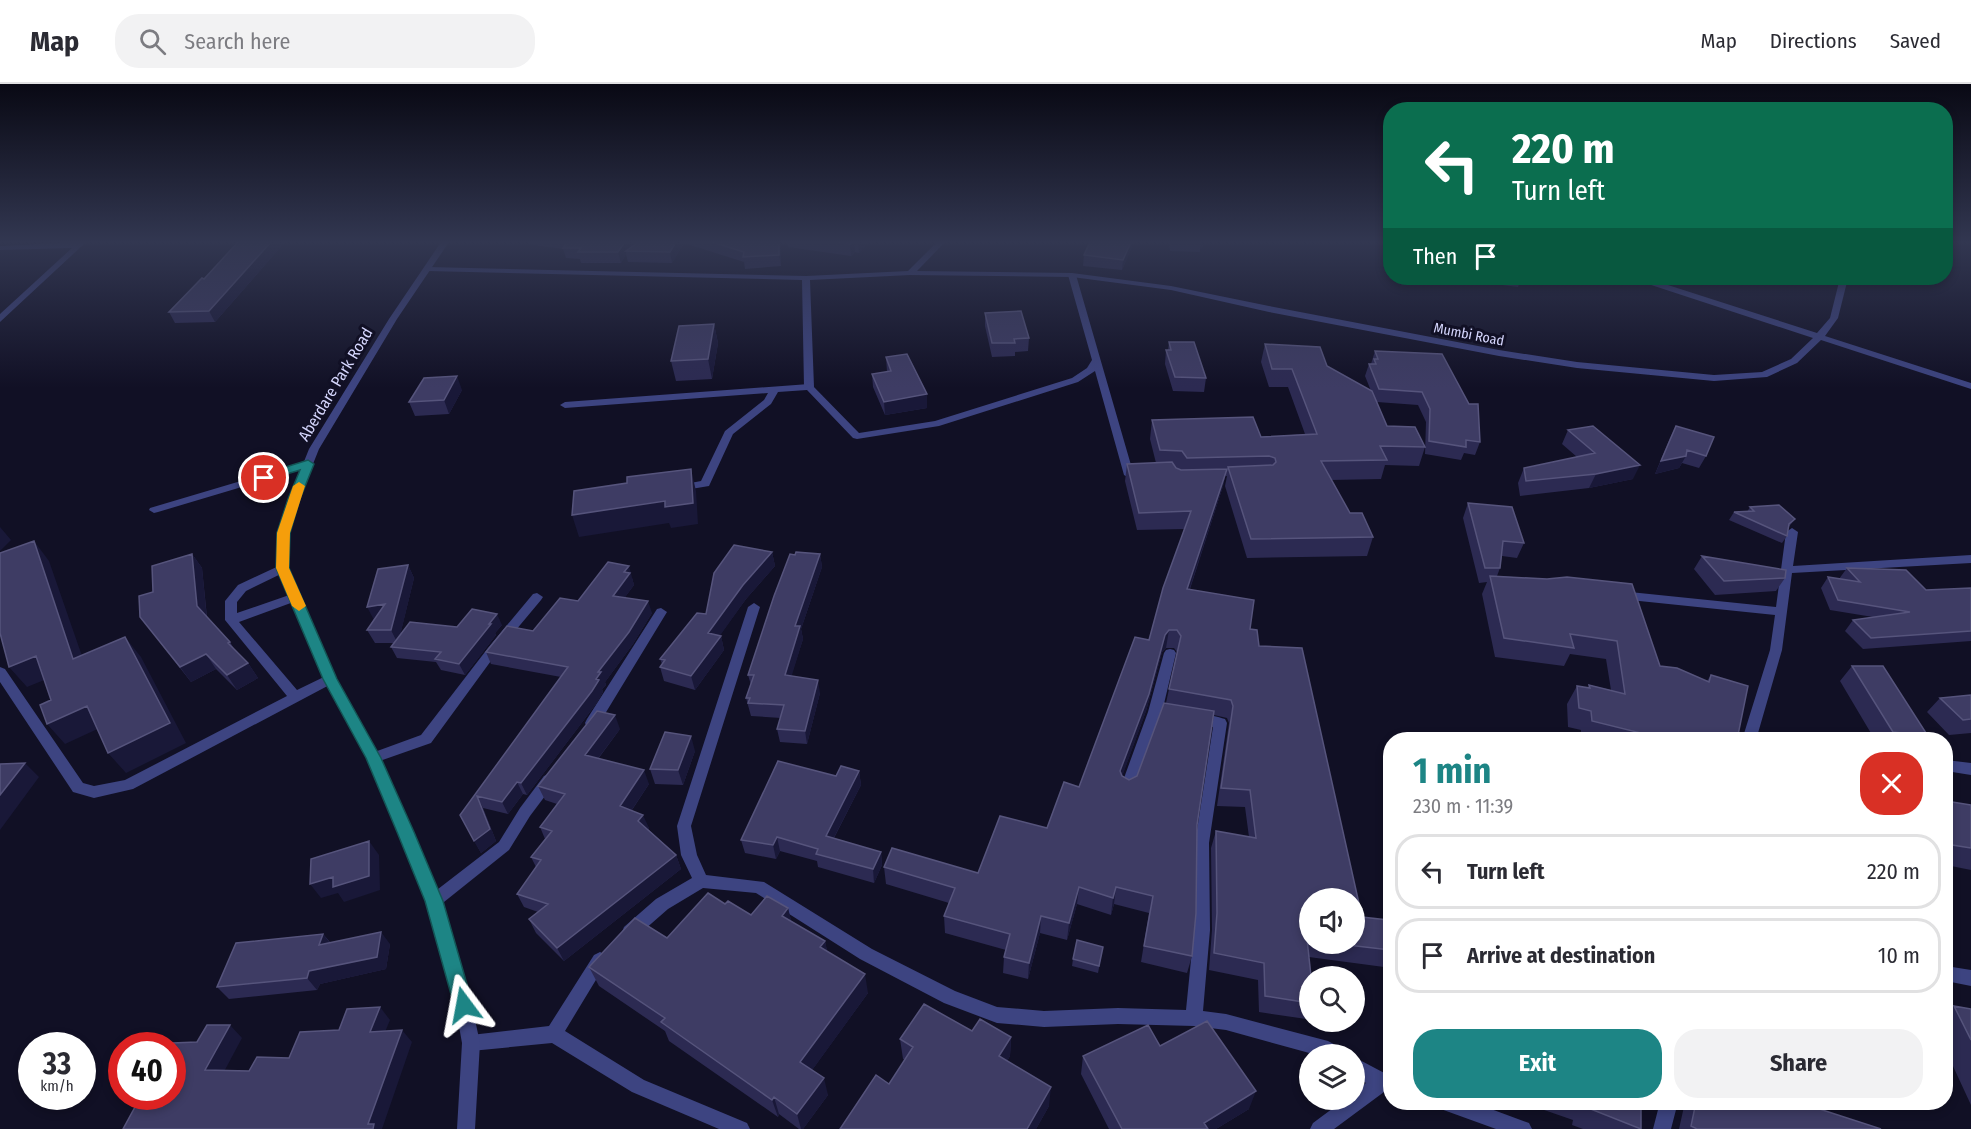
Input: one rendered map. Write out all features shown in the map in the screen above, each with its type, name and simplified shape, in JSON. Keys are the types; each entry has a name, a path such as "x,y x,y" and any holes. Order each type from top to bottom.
{"street":[{"path":"0,319 30,291"},
{"name":"Aberdare Park Road","path":"413,291 344,398 308,464 284,533 282,568 330,679 374,758 434,901 460,987 471,1043 466,1129"},
{"path":"806,291 809,387 857,436 936,424 1075,380 1091,370 1097,359"},
{"path":"1077,291 1129,475 1152,474"},
{"name":"Mumbi Road","path":"1184,291 1499,353 1656,374 1714,378 1764,375 1794,361 1819,337 1834,318 1841,291"},
{"path":"1678,291 1971,386"},
{"path":"565,405 809,387"},
{"path":"670,489 705,484 729,433 768,402 774,390"},
{"path":"153,510 308,464"},
{"path":"1753,732 1776,650 1792,532"},
{"path":"1787,570 1971,559"},
{"path":"282,568 242,588 231,601 231,620 296,697"},
{"path":"1603,593 1781,612"},
{"path":"231,620 295,597"},
{"path":"374,758 426,739 492,651 537,597"},
{"path":"702,881 689,855 684,826 754,608"},
{"path":"582,737 603,709 661,612"},
{"path":"1127,789 1155,712 1170,653"},
{"path":"0,672 78,788 94,792 128,785 330,679"},
{"path":"1155,712 1220,723 1202,843 1202,930 1194,1018"},
{"path":"434,901 504,846 525,812 561,765"},
{"path":"1953,767 1971,769"},
{"path":"554,1034 600,959 662,904 702,881 759,886 866,954 950,997 997,1015 1044,1019 1118,1016 1194,1018 1226,1022 1306,1044"},
{"path":"1953,975 1971,978"},
{"path":"471,1043 554,1034 639,1086 741,1129"},
{"path":"1365,1072 1383,1081"},
{"path":"1319,1129 1383,1085"},
{"path":"1467,1110 1523,1129"},
{"path":"1662,1129 1667,1110"}],"building":[{"path":"190,291 227,291 209,311 169,312"},
{"path":"1021,311 1029,338 1014,339 1015,343 992,343 985,313"},
{"path":"714,324 708,359 671,361 679,326"},
{"path":"1169,342 1194,342 1206,378 1175,377 1166,350 1171,350"},
{"path":"1265,344 1320,347 1327,366 1372,391 1387,426 1415,427 1425,447 1380,446 1387,460 1321,461 1350,513 1362,513 1373,537 1251,539 1228,467 1273,465 1276,462 1275,458 1269,456 1187,458 1182,451 1160,450 1152,420 1253,417 1261,437 1317,434 1292,369 1272,369"},
{"path":"1375,351 1442,354 1469,404 1478,404 1480,442 1466,440 1466,447 1429,441 1430,409 1422,392 1379,389 1369,364 1376,364 1374,359 1378,359"},
{"path":"907,354 927,394 884,402 872,374 891,371 886,357"},
{"path":"457,376 444,400 409,402 424,378"},
{"path":"1593,426 1640,465 1596,474 1526,481 1524,468 1595,453 1568,430"},
{"path":"1676,426 1714,437 1706,456 1687,450 1686,456 1661,461"},
{"path":"1172,462 1176,468 1181,470 1227,469 1187,589 1254,600 1250,629 1257,630 1259,646 1302,648 1356,888 1299,888 1299,954 1309,954 1310,966 1299,966 1299,1001 1265,996 1264,963 1214,953 1217,913 1216,831 1256,838 1250,790 1221,788 1233,706 1231,700 1169,689 1181,636 1177,630 1169,630 1165,635 1149,694 1120,771 1122,776 1129,780 1137,776 1164,703 1214,711 1197,825 1196,913 1192,956 1144,946 1153,896 1116,887 1113,898 1079,887 1069,923 1041,916 1029,963 1004,957 1010,934 944,916 955,888 884,867 892,848 978,873 1000,816 1047,828 1064,782 1079,787 1135,637 1149,640 1163,588 1191,511 1139,513 1127,464"},
{"path":"691,469 693,503 665,507 665,501 572,515 574,491 627,483 627,477"},
{"path":"1468,503 1512,507 1524,543 1503,541 1500,568 1485,568"},
{"path":"1779,505 1795,519 1789,524 1787,536 1734,512 1754,511 1750,507"},
{"path":"34,541 73,659 125,637 170,723 108,753 87,706 47,724 40,705 51,700 36,656 9,667 0,633 0,553"},
{"path":"734,545 772,552 743,585 708,633 721,636 691,676 660,667 665,660 660,659 697,613 706,614 714,573"},
{"path":"796,552 820,554 795,626 800,626 785,675 818,680 805,731 777,729 784,705 748,703 750,698 746,698 754,675 748,675 774,596 790,554 795,555"},
{"path":"192,554 197,606 248,663 227,675 206,654 180,667 140,617 139,596 153,592 152,566"},
{"path":"1702,556 1786,570 1785,578 1724,581"},
{"path":"608,562 629,566 624,572 630,573 613,596 648,601 629,632 598,672 601,672 596,679 599,680 592,691 521,783 517,782 502,802 477,796 490,829 474,841 460,815 568,667 486,652 507,626 533,631 560,598 578,601"},
{"path":"408,565 391,630 367,630 385,604 367,607 378,569"},
{"path":"1847,568 1906,570 1926,590 1971,588 1971,631 1871,638 1853,620 1910,612 1838,600 1828,577 1860,582"},
{"path":"1490,576 1547,579 1567,577 1632,584 1660,666 1677,668 1709,682 1711,675 1748,686 1739,732 1637,732 1592,721 1591,711 1579,708 1577,686 1590,688 1589,685 1625,694 1617,641 1570,634 1574,648 1504,638"},
{"path":"472,609 497,614 459,664 435,659 441,652 391,647 410,622 457,627"},
{"path":"1852,666 1883,666 1925,732 1893,732"},
{"path":"1971,695 1971,719 1963,720 1940,698"},
{"path":"597,711 615,715 585,755 644,770 620,806 643,815 638,821 676,855 557,948 529,919 548,904 517,894 541,860 531,857 552,831 540,827 565,794 538,786"},
{"path":"665,732 691,736 678,770 650,769"},
{"path":"778,761 836,776 841,766 859,771 826,836 881,852 873,869 816,854 818,849 777,837 773,845 741,840"},
{"path":"25,763 0,795 0,764"},
{"path":"1953,802 1971,805 1971,848 1953,845"},
{"path":"369,841 369,876 333,887 333,877 310,884 311,859"},
{"path":"708,893 725,904 728,901 751,915 767,896 788,908 782,916 825,941 820,947 865,974 800,1062 824,1078 797,1114 774,1097 772,1100 661,1022 665,1018 589,967 635,918 667,938"},
{"path":"1365,917 1383,919 1383,949 1365,947"},
{"path":"381,932 377,957 309,971 307,978 217,987 236,943 323,934 319,945"},
{"path":"1077,940 1103,947 1099,966 1073,959"},
{"path":"924,1004 972,1031 980,1019 1011,1037 999,1056 1051,1087 1027,1129 840,1129 876,1075 889,1084 913,1047 900,1039"},
{"path":"1954,1006 1971,1009 1971,1040"},
{"path":"380,1007 370,1032 402,1030 368,1124 374,1124 373,1129 123,1129 133,1110 186,1110 186,1042 197,1042 207,1025 230,1025 205,1070 249,1071 257,1057 289,1058 300,1032 339,1030 347,1009"},
{"path":"1207,1021 1256,1091 1204,1123 1208,1129 1122,1129 1083,1056 1148,1025 1160,1046"},
{"path":"1593,1110 1641,1110 1641,1129"},
{"path":"1694,1110 1823,1110 1881,1129 1697,1129 1691,1126"}],"slow traffic":[{"path":"299,486 284,533 282,568 299,606"}],"route":[{"path":"264,478 308,464 284,533 282,568 330,679 374,758 406,832 434,901 464,1005"}]}
